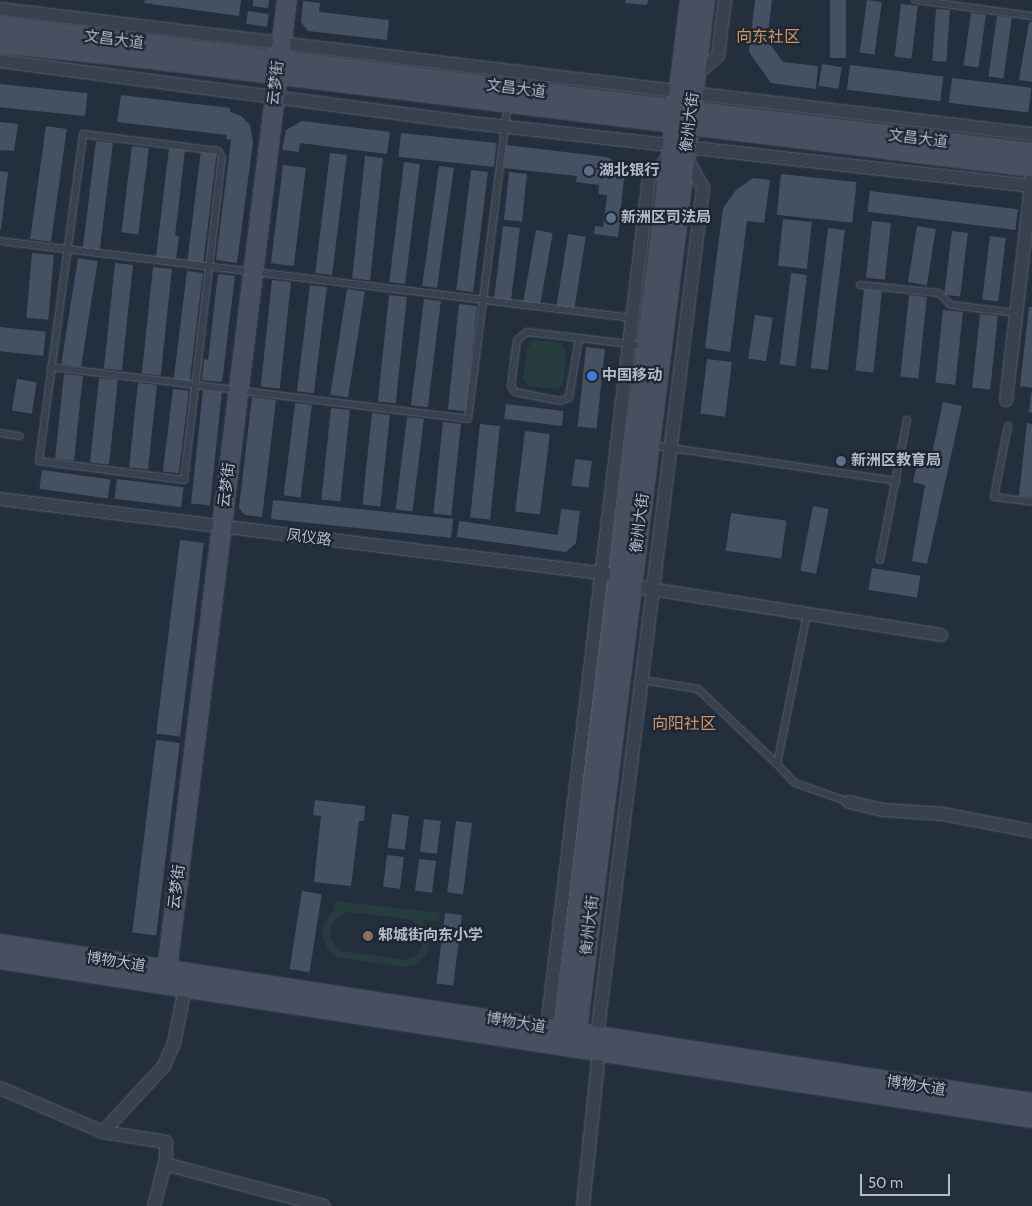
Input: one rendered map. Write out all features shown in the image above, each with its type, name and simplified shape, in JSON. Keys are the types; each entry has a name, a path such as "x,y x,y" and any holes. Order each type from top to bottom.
{"main road":[{"name":"云梦街","path":"167,970 287,0"},
{"name":"衡州大街","path":"617,578 650,445 686,92 690,0"},
{"name":"衡州大街","path":"686,92 696,74 705,0"},
{"name":"文昌大道","path":"0,27 279,59 1032,167"},
{"name":"文昌大道","path":"0,44 279,59 508,103 683,117 1032,153"},
{"name":"衡州大街","path":"564,1036 617,578 638,345 679,151"},
{"name":"博物大道","path":"0,944 564,1036 1032,1118"},
{"name":"博物大道","path":"0,959 185,988 564,1036"},
{"name":"博物大道","path":"598,1043 1032,1103"}],"street":[{"path":"696,74 718,56 725,0"},
{"path":"0,10 279,59 686,92 1032,134"},
{"path":"0,61 505,126 679,151 1032,183 1006,400"},
{"path":"638,345 633,318 649,178 679,151"},
{"path":"583,1206 598,1043 703,188 679,151"},
{"name":"凤仪路","path":"0,499 617,578 654,589 941,635"},
{"path":"564,1036 617,578"},
{"path":"849,802 884,810 943,814 1032,831"},
{"path":"103,1132 164,1066 174,1043 185,988"},
{"path":"0,1088 103,1132 166,1142 165,1164 154,1206"},
{"path":"165,1164 324,1206"}],"lane":[{"path":"914,0 1032,16"},
{"path":"52,367 468,419 508,103"},
{"path":"83,134 218,150 222,157 209,267 184,480 39,460 83,134"},
{"path":"0,241 633,318"},
{"path":"860,285 940,293 951,305 1016,313"},
{"path":"579,338 569,398 560,400 515,392 511,386 520,336 526,332 579,338 638,345"},
{"path":"880,560 907,420"},
{"path":"1008,426 994,497 1032,502"},
{"path":"0,433 20,436"},
{"path":"650,445 896,481"},
{"path":"777,764 808,614"},
{"path":"643,680 698,689 795,783 849,802"}],"green space":[{"path":"533,340 562,343 566,353 563,384 557,389 528,386 523,379 527,349"},
{"path":"335,901 440,913 439,921 422,920 431,936 427,954 417,964 404,967 336,957 327,948 323,936 324,924 334,909","holes":["346,912 411,919 422,931 422,947 416,956 406,960 341,951 331,940 330,930 334,921"]}],"building":[{"path":"145,0 241,0 239,16 144,3"},
{"path":"253,0 269,0 268,8 253,6"},
{"path":"626,0 648,0 647,5 625,3"},
{"path":"755,0 772,0 767,40 783,62 818,66 816,89 771,83 749,52"},
{"path":"830,0 846,0 846,58 830,58"},
{"path":"867,0 882,2 874,55 860,52"},
{"path":"303,1 320,3 319,12 389,20 387,40 308,31 301,22"},
{"path":"901,4 918,6 911,59 895,57"},
{"path":"936,9 950,10 946,62 932,61"},
{"path":"248,11 269,14 267,27 246,24"},
{"path":"971,13 986,15 978,68 964,65"},
{"path":"997,16 1012,18 1003,78 989,76"},
{"path":"1029,22 1032,22 1032,82 1019,80"},
{"path":"822,64 842,67 838,89 819,86"},
{"path":"850,65 943,76 940,101 847,90"},
{"path":"952,78 1031,88 1028,113 949,103"},
{"path":"0,84 88,93 85,116 0,107"},
{"path":"121,95 230,108 230,112 241,116 250,125 253,142 237,263 216,260 231,140 226,139 227,135 117,122"},
{"path":"302,121 390,132 387,154 300,143 299,152 282,150 286,130"},
{"path":"0,122 18,124 14,151 0,150"},
{"path":"46,126 67,129 51,242 30,239"},
{"path":"401,133 496,143 494,167 398,157"},
{"path":"96,141 113,143 100,251 83,249"},
{"path":"506,145 607,157 614,161 624,178 618,237 594,234 595,226 603,227 607,195 598,194 599,185 576,182 577,176 504,168"},
{"path":"132,146 149,148 138,234 121,232"},
{"path":"169,148 185,150 175,236 179,236 176,260 156,257"},
{"path":"201,150 217,152 203,263 187,261"},
{"path":"330,153 347,155 332,275 315,273"},
{"path":"365,156 383,158 370,280 352,278"},
{"path":"404,162 420,164 405,284 389,282"},
{"path":"283,165 306,168 294,266 271,263"},
{"path":"439,166 454,168 437,288 422,286"},
{"path":"471,170 488,172 473,292 456,290"},
{"path":"0,171 8,172 1,230 0,229"},
{"path":"509,172 527,174 522,222 504,220"},
{"path":"781,174 857,182 852,223 777,215"},
{"path":"753,178 770,180 764,223 747,221 730,352 705,348 723,208 736,190"},
{"path":"870,191 1018,209 1015,230 867,212"},
{"path":"783,219 812,222 807,269 778,266"},
{"path":"872,221 891,223 885,280 866,278"},
{"path":"503,226 520,228 511,301 494,298"},
{"path":"917,226 936,229 927,285 908,282"},
{"path":"828,228 845,230 828,370 811,368"},
{"path":"536,230 553,233 540,305 523,302"},
{"path":"952,231 968,233 960,296 944,295"},
{"path":"568,234 586,237 574,309 557,306"},
{"path":"990,236 1006,238 998,301 982,300"},
{"path":"32,253 54,255 48,320 26,318"},
{"path":"78,258 98,261 81,367 61,364"},
{"path":"115,263 133,265 122,370 104,368"},
{"path":"153,267 172,269 161,375 142,373"},
{"path":"187,271 203,273 190,381 174,379"},
{"path":"791,273 807,275 796,366 780,364"},
{"path":"218,274 235,276 222,382 202,380 204,359 208,360"},
{"path":"272,280 291,282 280,388 261,386"},
{"path":"310,285 327,287 314,393 297,391"},
{"path":"347,289 365,292 348,397 330,395"},
{"path":"864,289 882,291 873,372 855,371"},
{"path":"389,295 407,297 396,403 378,401"},
{"path":"909,295 927,297 918,378 900,377"},
{"path":"424,299 441,301 428,407 411,405"},
{"path":"459,304 477,306 466,411 448,409"},
{"path":"1029,307 1032,307 1032,388 1020,386"},
{"path":"943,310 963,312 955,385 935,383"},
{"path":"980,314 998,316 990,389 972,388"},
{"path":"755,315 773,318 766,361 748,358"},
{"path":"0,327 46,332 43,356 0,351"},
{"path":"586,347 605,349 597,429 578,427"},
{"path":"707,359 732,362 725,417 700,414"},
{"path":"64,374 83,376 74,461 55,459"},
{"path":"99,378 118,380 109,465 90,463"},
{"path":"17,379 37,382 32,414 12,411"},
{"path":"138,383 157,385 148,470 129,468"},
{"path":"173,389 189,391 179,473 163,471"},
{"path":"203,390 222,392 210,505 191,503"},
{"path":"1032,393 1032,413 1029,412"},
{"path":"252,397 276,400 262,517 245,515 239,508"},
{"path":"943,402 962,406 927,564 912,561 925,485 913,482 919,456 931,459"},
{"path":"295,403 312,405 301,497 284,495"},
{"path":"506,404 564,411 562,426 504,419"},
{"path":"331,408 350,410 340,501 321,499"},
{"path":"372,413 390,415 380,506 362,504"},
{"path":"407,417 424,419 413,511 396,509"},
{"path":"443,422 461,424 451,515 433,513"},
{"path":"1027,423 1032,424 1032,497 1019,496"},
{"path":"480,424 500,426 490,520 470,517"},
{"path":"525,431 550,434 540,514 515,511"},
{"path":"575,459 592,461 589,488 572,486"},
{"path":"42,470 110,480 108,498 39,489"},
{"path":"117,479 184,487 181,507 115,499"},
{"path":"273,500 453,519 451,538 271,519"},
{"path":"813,506 829,509 816,574 800,571"},
{"path":"561,509 580,511 576,543 566,552 457,537 459,521 558,535"},
{"path":"731,513 786,521 781,558 726,551"},
{"path":"180,540 204,543 180,736 156,734"},
{"path":"872,568 920,576 917,597 869,590"},
{"path":"156,740 180,743 156,935 132,933"},
{"path":"315,800 365,806 364,821 359,821 351,886 314,882 321,816 313,815"},
{"path":"392,814 409,816 405,850 388,848"},
{"path":"424,819 441,821 437,854 420,852"},
{"path":"456,821 472,823 463,894 447,892"},
{"path":"387,855 404,857 400,889 383,887"},
{"path":"419,859 436,861 432,893 415,891"},
{"path":"302,891 322,894 309,972 290,969"},
{"path":"445,913 462,915 453,986 436,983"}],"place":[{"name":"湖北银行","path":"589,171"},
{"name":"新洲区司法局","path":"611,218"},
{"name":"中国移动","path":"592,376"},
{"name":"新洲区教育局","path":"841,461"},
{"name":"邾城街向东小学","path":"368,936"}],"district":[{"name":"向东社区","path":"768,37"},
{"name":"向阳社区","path":"684,724"}]}
